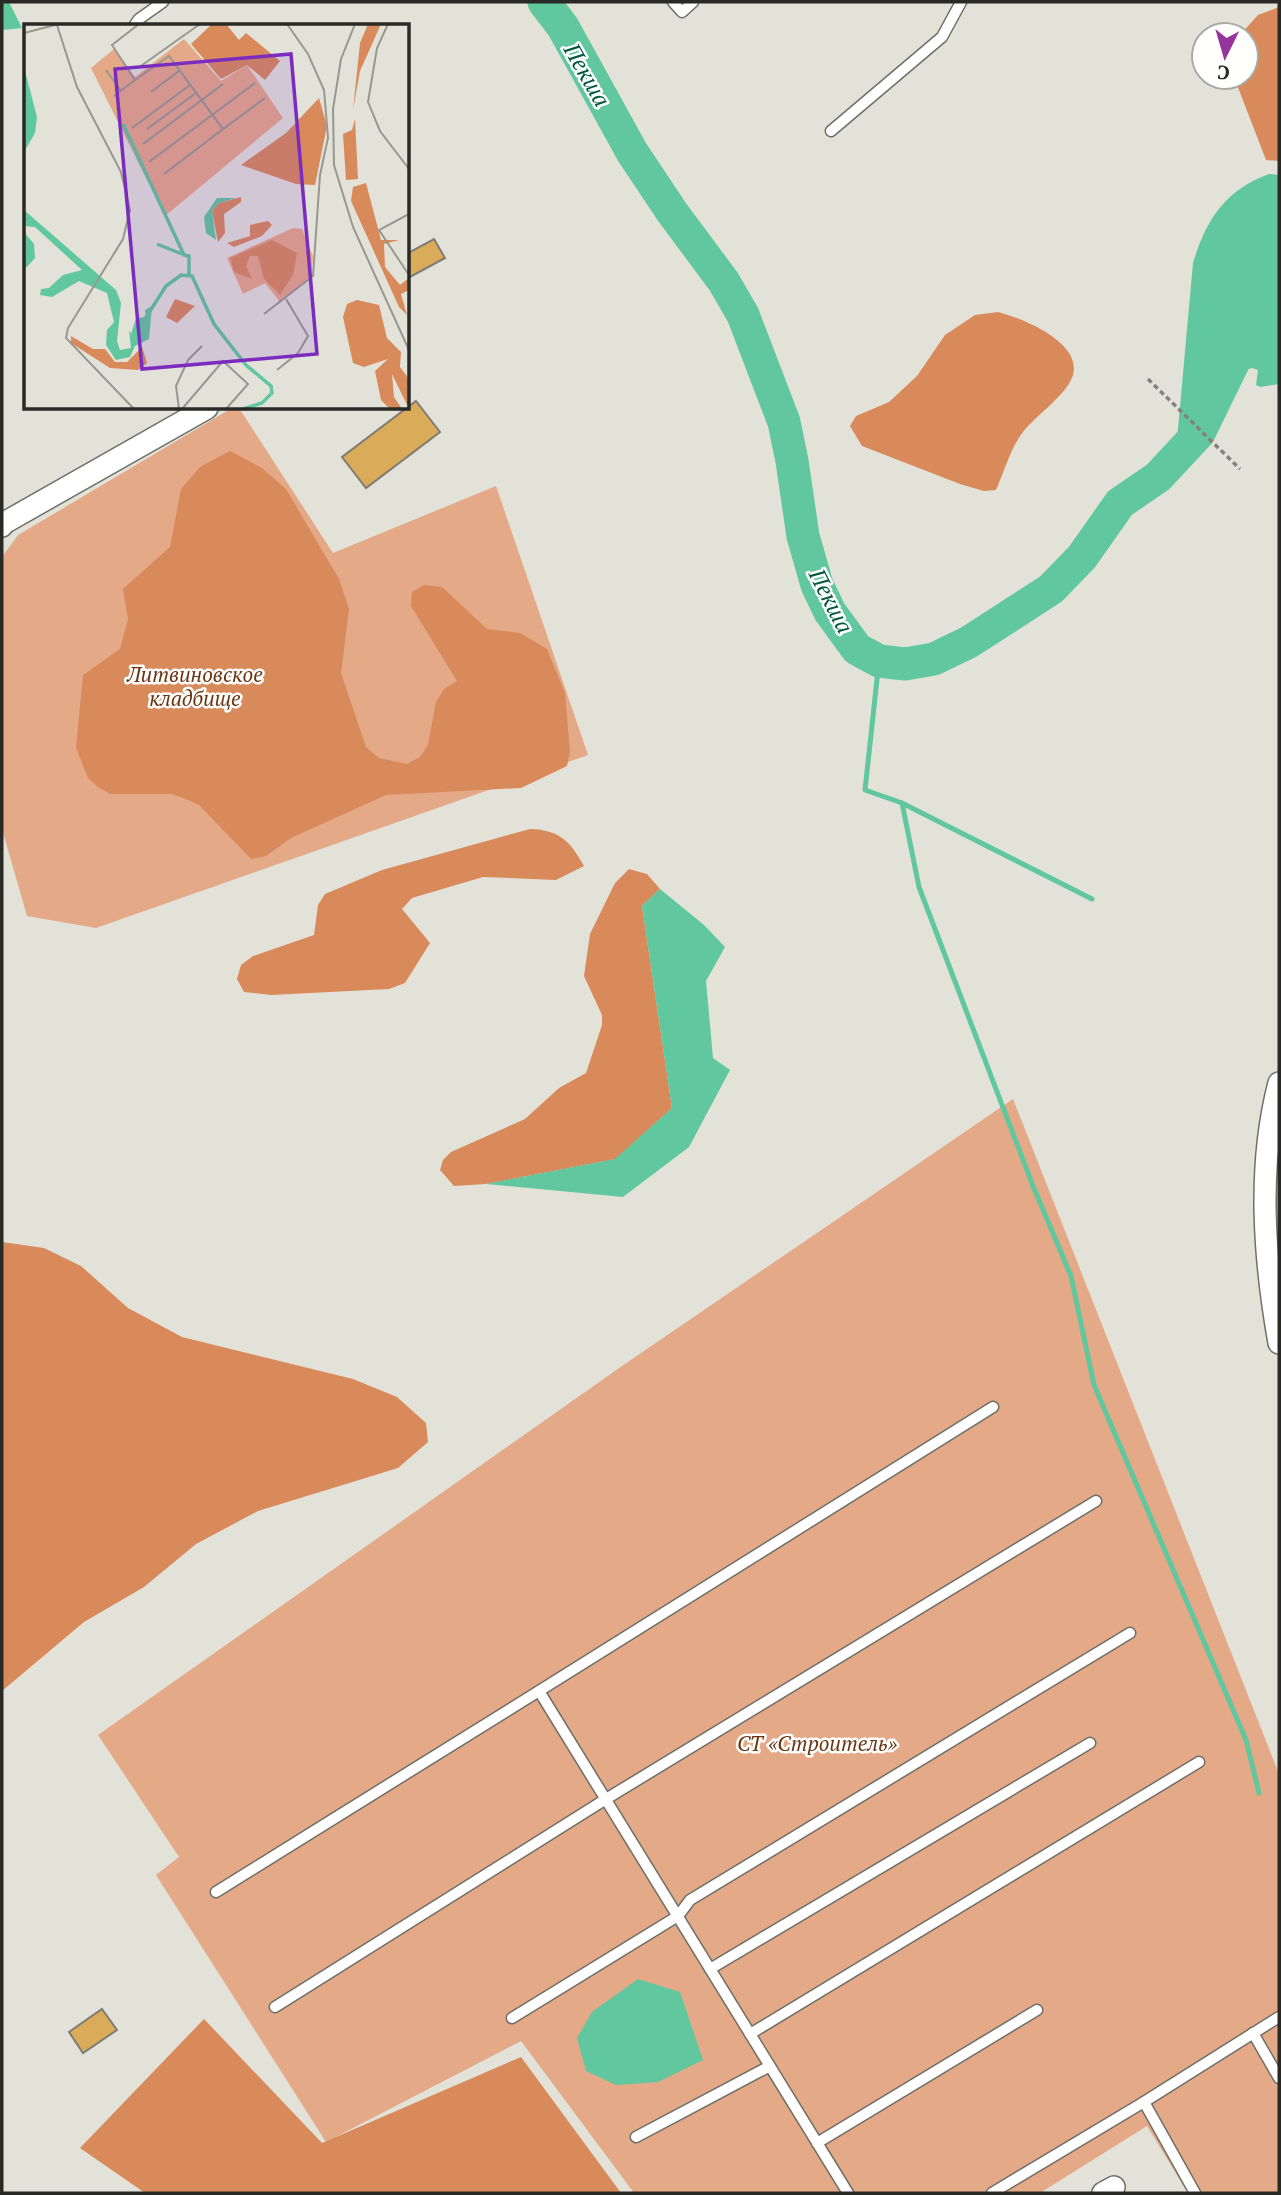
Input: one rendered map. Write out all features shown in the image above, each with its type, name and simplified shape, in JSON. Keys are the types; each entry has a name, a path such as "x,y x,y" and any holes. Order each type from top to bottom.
{"street":[{"path":"2,526 187,413"},
{"path":"1279,1083 1267,1162 1265,1227 1268,1283 1279,1343"}],"lane":[{"path":"135,24 163,2"},
{"path":"673,2 682,12 693,2"},
{"path":"831,131 942,37 961,2"},
{"path":"216,1892 993,1407"},
{"path":"275,2007 606,1799 1096,1501"},
{"path":"512,2018 678,1916 690,1900 1130,1633"},
{"path":"539,1690 848,2193"},
{"path":"710,1969 1090,1743"},
{"path":"750,2034 1199,1762"},
{"path":"817,2143 1037,2010"},
{"path":"992,2193 1279,2017"},
{"path":"1253,2034 1279,2078"},
{"path":"636,2137 770,2066"},
{"path":"1144,2102 1195,2193"}],"path":[{"path":"1148,379 1240,469"}],"green space":[{"path":"1279,7 1279,161 1266,160 1239,91 1260,91 1260,21 1253,21 1258,15"},
{"path":"998,312 1035,326 1060,342 1073,363 1073,375 1064,390 1019,438 996,490 984,491 960,484 862,446 850,426 856,416 889,402 917,376 945,335 975,315"},
{"name":"Литвиновское кладбище","path":"229,410 240,410 333,553 496,486 588,755 96,928 27,916 2,829 2,557 18,535"},
{"path":"230,451 262,468 286,489 339,579 349,609 341,673 366,747 379,758 407,764 420,757 428,745 436,702 444,689 457,681 411,606 412,592 424,585 442,587 487,629 520,633 547,649 565,693 570,752 567,766 521,788 386,795 291,838 266,856 251,859 199,805 171,794 110,794 88,778 76,748 83,675 120,649 128,619 123,589 170,547 181,489 200,467"},
{"path":"530,829 549,832 563,838 584,866 556,880 483,877 412,898 402,909 430,943 405,983 389,989 271,995 244,992 237,979 241,965 253,956 314,935 318,905 325,894 382,870"},
{"path":"629,869 647,874 660,889 642,906 672,1108 616,1159 486,1184 454,1186 440,1170 443,1160 451,1152 525,1119 559,1088 586,1073 602,1025 602,1015 584,976 590,934 615,883"},
{"name":"СТ «Строитель»","path":"1013,1099 1279,1774 1279,2193 1188,2193 1147,2126 1040,2193 634,2193 521,2041 326,2142 156,1875 179,1857 98,1735 622,1366"},
{"path":"2,1242 44,1248 81,1266 128,1308 182,1337 353,1379 397,1397 426,1423 428,1442 398,1468 258,1511 196,1544 144,1587 84,1622 2,1691"},
{"path":"204,2019 322,2143 521,2057 621,2193 145,2193 80,2148"}],"shaded area":[{"path":"2,2 9,2 22,28 2,30"},
{"path":"1269,174 1279,175 1279,384 1260,387 1256,385 1258,370 1252,368 1216,379 1212,402 1218,429 1184,467 1167,455 1177,440 1193,263 1204,233 1219,208 1240,189"},
{"path":"660,889 704,925 725,947 706,981 713,1058 730,1070 689,1147 623,1197 486,1184 615,1159 672,1108 642,906"},
{"path":"638,1979 680,1992 703,2060 658,2082 616,2085 586,2071 577,2038 592,2012"}],"building":[{"path":"434,239 445,258 410,277 410,252"},
{"path":"416,401 440,432 366,488 342,457 404,410 410,410 410,406"},
{"path":"102,2009 117,2030 83,2053 69,2032"}],"waterway":[{"name":"Пекша","path":"544,2 563,27 632,152 724,282 743,315 784,422 803,536 817,585 830,612 857,649 879,661 905,664 934,659 969,642 1051,589 1082,557 1120,503 1158,477 1199,433 1279,269"},
{"path":"879,661 865,790 902,803 919,887 1033,1186 1071,1276 1094,1385 1246,1740 1259,1793"},
{"path":"902,803 1092,899"}]}
